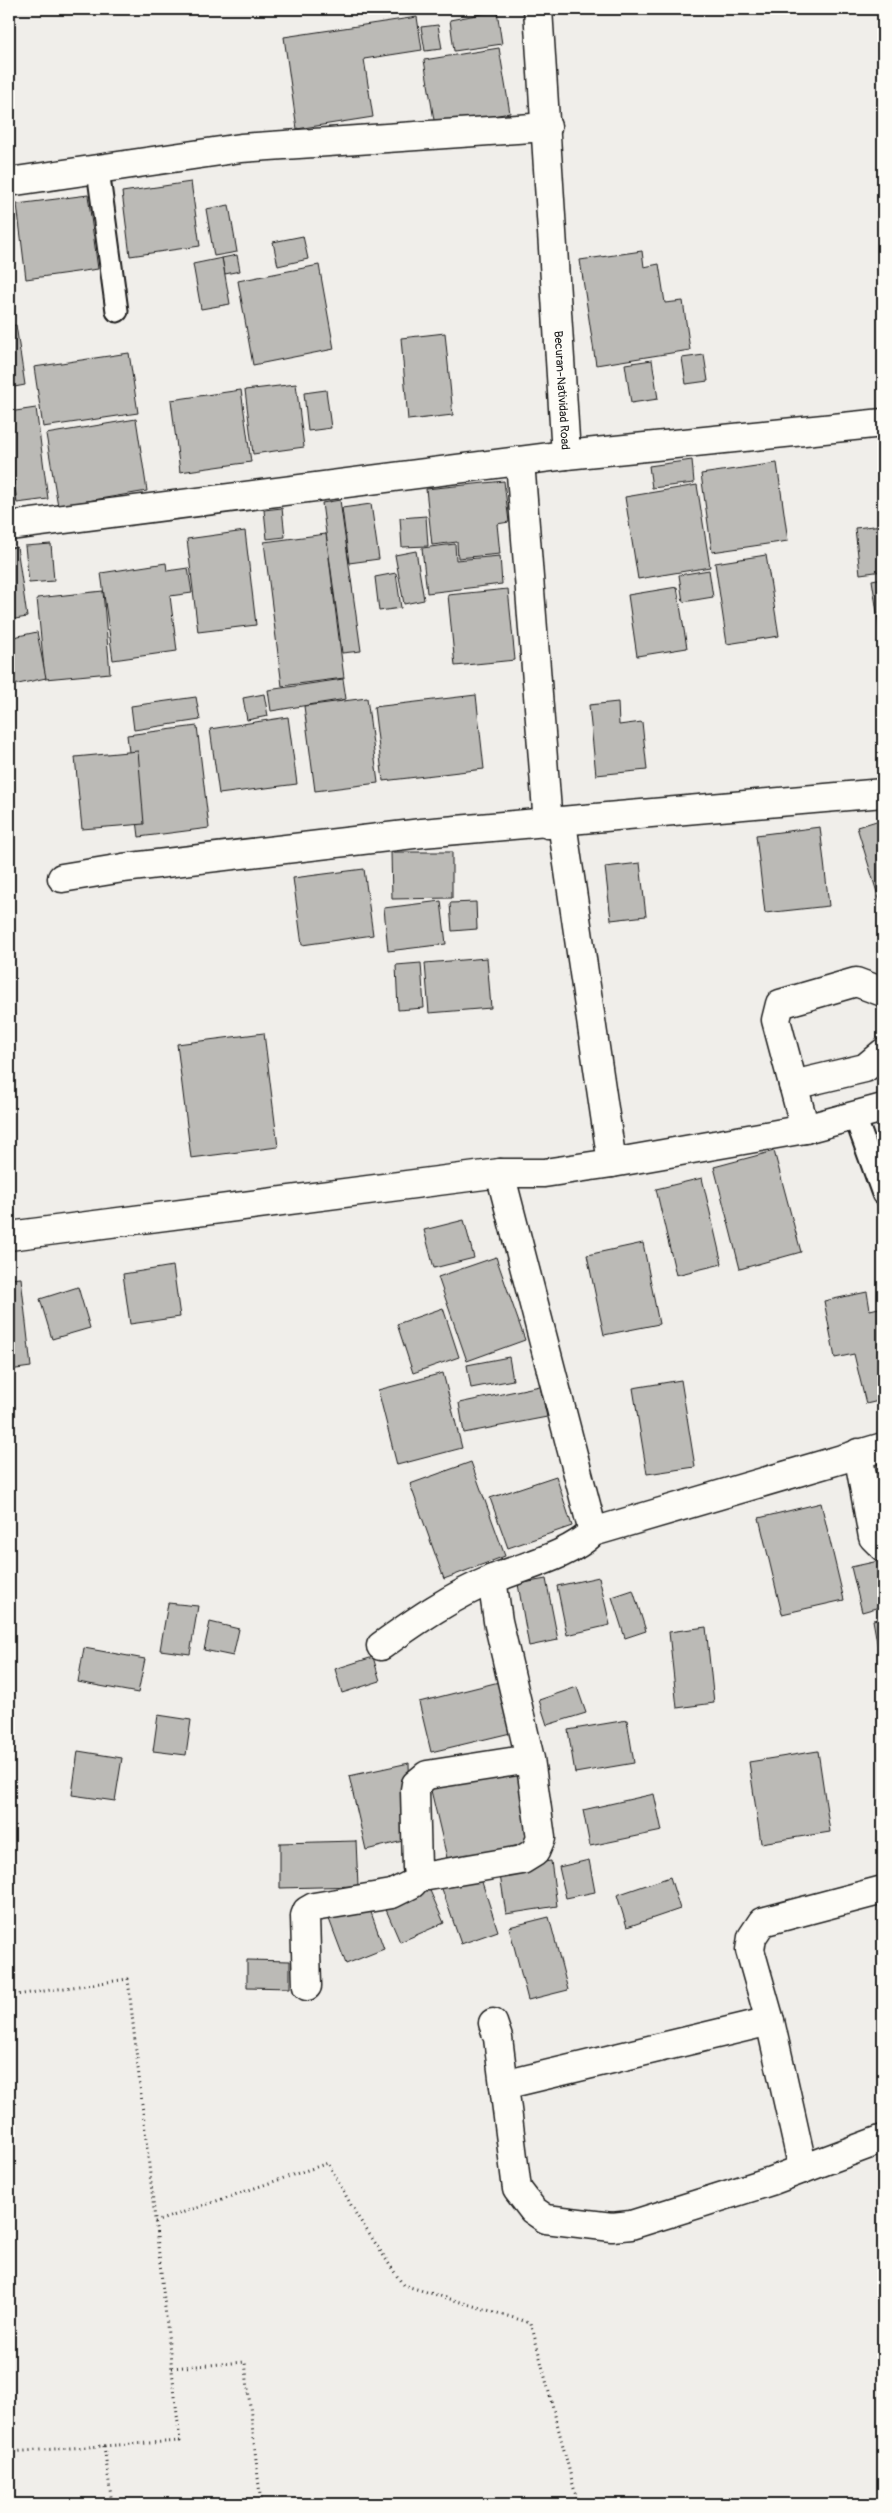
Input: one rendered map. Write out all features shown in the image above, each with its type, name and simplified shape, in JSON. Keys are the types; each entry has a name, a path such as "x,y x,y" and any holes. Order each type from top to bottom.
{"street":[{"name":"Becuran-Natividad Road","path":"538,9 566,455 883,423"},
{"path":"9,182 241,148 546,127"},
{"path":"9,526 566,455"},
{"path":"520,461 555,823 612,1164"},
{"path":"62,878 122,868 402,836 883,793"},
{"path":"805,1128 776,1020 780,1004 856,982 883,992"},
{"path":"793,1084 865,1068 883,1053"},
{"path":"9,1236 500,1173 544,1173 612,1164 805,1128 883,1108"},
{"path":"500,1173 593,1532"},
{"path":"381,1646 426,1613 492,1579 565,1551 581,1543 593,1532 870,1450 872,1537 883,1547"},
{"path":"492,1579 498,1621 530,1759 541,1838 535,1852 522,1860 428,1876 422,1874 417,1868 415,1790 420,1779 427,1775 530,1759"},
{"path":"307,1986 305,1916 308,1911 314,1907 392,1894 403,1890 422,1874"},
{"path":"803,2169 770,2021 750,1950 752,1936 762,1922 883,1890"},
{"path":"504,2085 770,2021"},
{"path":"493,2023 498,2038 517,2189 532,2210 546,2219 612,2227 631,2225 803,2169 883,2139"}],"lane":[{"path":"98,170 117,311"},
{"path":"854,1114 883,1194"}],"path":[{"path":"9,1996 128,1980 180,2442 11,2451 9,2425"},
{"path":"155,2222 328,2163 356,2214 403,2286 531,2323 578,2504"},
{"path":"172,2368 246,2362 261,2504"},
{"path":"104,2446 112,2504"}],"building":[{"path":"497,11 502,44 454,51 450,20"},
{"path":"417,17 422,50 364,59 373,117 297,129 284,37"},
{"path":"438,25 442,49 425,51 421,27"},
{"path":"499,48 510,113 435,126 424,60"},
{"path":"191,182 200,246 130,256 122,192"},
{"path":"88,195 98,269 26,279 17,204"},
{"path":"229,205 237,252 214,256 206,209"},
{"path":"303,236 308,259 278,266 273,242"},
{"path":"642,251 644,267 659,264 665,303 683,301 690,350 596,365 580,260"},
{"path":"237,255 240,271 225,274 222,258"},
{"path":"222,258 230,304 201,309 193,264"},
{"path":"319,265 334,349 253,365 238,281"},
{"path":"16,325 25,385 9,388 9,326"},
{"path":"445,333 453,415 408,420 401,338"},
{"path":"129,353 138,413 43,427 34,367"},
{"path":"704,355 708,381 686,384 682,358"},
{"path":"652,360 658,399 631,403 625,364"},
{"path":"296,384 304,447 253,454 245,390"},
{"path":"241,390 251,462 180,472 171,400"},
{"path":"326,390 331,428 308,431 304,393"},
{"path":"36,408 48,499 17,503 12,464 9,464 9,412"},
{"path":"136,419 147,491 58,506 46,434"},
{"path":"692,460 694,483 652,488 649,466"},
{"path":"777,463 788,541 712,552 701,474"},
{"path":"9,466 12,466 16,502 9,503"},
{"path":"504,481 509,522 497,524 500,554 458,558 457,542 432,545 426,489"},
{"path":"697,485 710,567 638,579 625,497"},
{"path":"340,500 361,651 342,653 322,503"},
{"path":"371,504 379,559 349,563 342,508"},
{"path":"282,508 285,537 267,539 264,510"},
{"path":"426,516 428,546 402,547 400,518"},
{"path":"883,525 883,571 860,574 855,528"},
{"path":"245,531 256,625 198,632 187,539"},
{"path":"326,534 344,678 282,686 264,542"},
{"path":"51,544 54,581 29,583 25,546"},
{"path":"455,544 456,560 500,556 502,584 427,593 422,548"},
{"path":"17,547 27,617 9,620 9,548"},
{"path":"416,551 424,600 404,604 395,555"},
{"path":"766,555 779,636 727,644 715,563"},
{"path":"166,563 167,571 188,568 192,593 170,596 177,651 113,660 101,573"},
{"path":"709,570 713,597 683,602 679,575"},
{"path":"396,573 401,608 379,611 375,577"},
{"path":"883,578 883,638 881,638 872,580"},
{"path":"677,587 687,648 637,656 628,595"},
{"path":"508,589 515,660 455,666 448,595"},
{"path":"103,591 110,673 45,679 37,598"},
{"path":"37,632 46,678 9,686 9,638"},
{"path":"343,679 346,699 271,711 268,690"},
{"path":"264,694 268,716 247,720 243,698"},
{"path":"476,695 484,769 383,781 374,707"},
{"path":"196,697 200,720 134,730 131,706"},
{"path":"367,698 378,783 315,791 304,706"},
{"path":"618,702 619,725 642,722 647,770 596,775 589,705"},
{"path":"288,717 297,784 219,794 210,729"},
{"path":"197,726 209,828 139,837 127,735"},
{"path":"138,751 144,824 82,829 75,757"},
{"path":"883,819 883,909 882,909 857,827"},
{"path":"820,827 829,906 765,913 756,835"},
{"path":"9,848 12,877 9,877"},
{"path":"391,852 452,852 452,898 392,899"},
{"path":"640,863 646,916 611,920 605,867"},
{"path":"364,869 373,935 302,945 293,878"},
{"path":"441,901 446,944 388,951 384,908"},
{"path":"476,902 477,929 452,931 450,903"},
{"path":"487,958 491,1008 429,1013 425,963"},
{"path":"421,963 424,1008 398,1010 396,965"},
{"path":"264,1033 278,1147 191,1158 177,1044"},
{"path":"774,1151 801,1252 740,1269 714,1167"},
{"path":"702,1178 722,1264 676,1275 656,1189"},
{"path":"464,1220 474,1258 434,1268 424,1230"},
{"path":"643,1243 659,1324 604,1335 587,1255"},
{"path":"496,1257 525,1340 467,1361 438,1277"},
{"path":"173,1266 180,1317 130,1324 123,1274"},
{"path":"21,1278 31,1367 9,1370 9,1279"},
{"path":"78,1287 90,1328 52,1339 40,1299"},
{"path":"867,1292 870,1310 883,1307 883,1400 866,1404 854,1354 835,1358 824,1301"},
{"path":"443,1308 459,1357 413,1373 397,1324"},
{"path":"509,1357 513,1380 471,1388 467,1365"},
{"path":"443,1373 462,1448 397,1465 378,1390"},
{"path":"681,1380 695,1467 647,1474 633,1388"},
{"path":"540,1386 547,1417 464,1433 459,1403"},
{"path":"471,1462 505,1556 444,1579 410,1484"},
{"path":"556,1476 572,1526 508,1548 490,1498"},
{"path":"821,1503 844,1600 782,1614 759,1518"},
{"path":"883,1560 883,1606 862,1612 851,1567"},
{"path":"599,1577 610,1625 567,1635 557,1586"},
{"path":"546,1579 558,1640 529,1646 518,1584"},
{"path":"633,1590 646,1631 625,1638 612,1597"},
{"path":"168,1603 198,1606 190,1654 160,1650"},
{"path":"883,1618 883,1676 873,1620"},
{"path":"210,1622 239,1629 233,1656 204,1650"},
{"path":"706,1627 714,1703 677,1708 669,1632"},
{"path":"84,1648 145,1659 138,1693 78,1682"},
{"path":"373,1657 380,1681 342,1693 335,1669"},
{"path":"507,1680 519,1731 431,1752 419,1702"},
{"path":"577,1687 586,1713 547,1725 539,1700"},
{"path":"158,1715 191,1720 186,1755 153,1751"},
{"path":"627,1720 634,1763 575,1773 568,1730"},
{"path":"78,1751 122,1758 115,1801 72,1795"},
{"path":"818,1751 830,1832 761,1843 749,1762"},
{"path":"409,1763 411,1839 366,1850 349,1776"},
{"path":"524,1770 537,1841 448,1862 430,1786"},
{"path":"654,1794 662,1831 590,1846 583,1810"},
{"path":"356,1841 358,1886 280,1888 280,1843"},
{"path":"589,1860 595,1892 566,1898 559,1867"},
{"path":"551,1861 557,1906 506,1914 499,1868"},
{"path":"478,1870 498,1931 461,1944 440,1883"},
{"path":"670,1877 680,1909 627,1927 617,1895"},
{"path":"428,1886 444,1923 400,1942 384,1905"},
{"path":"368,1904 384,1949 346,1964 329,1919"},
{"path":"549,1917 568,1990 528,2000 509,1927"},
{"path":"247,1960 290,1961 290,1988 247,1987"}]}
